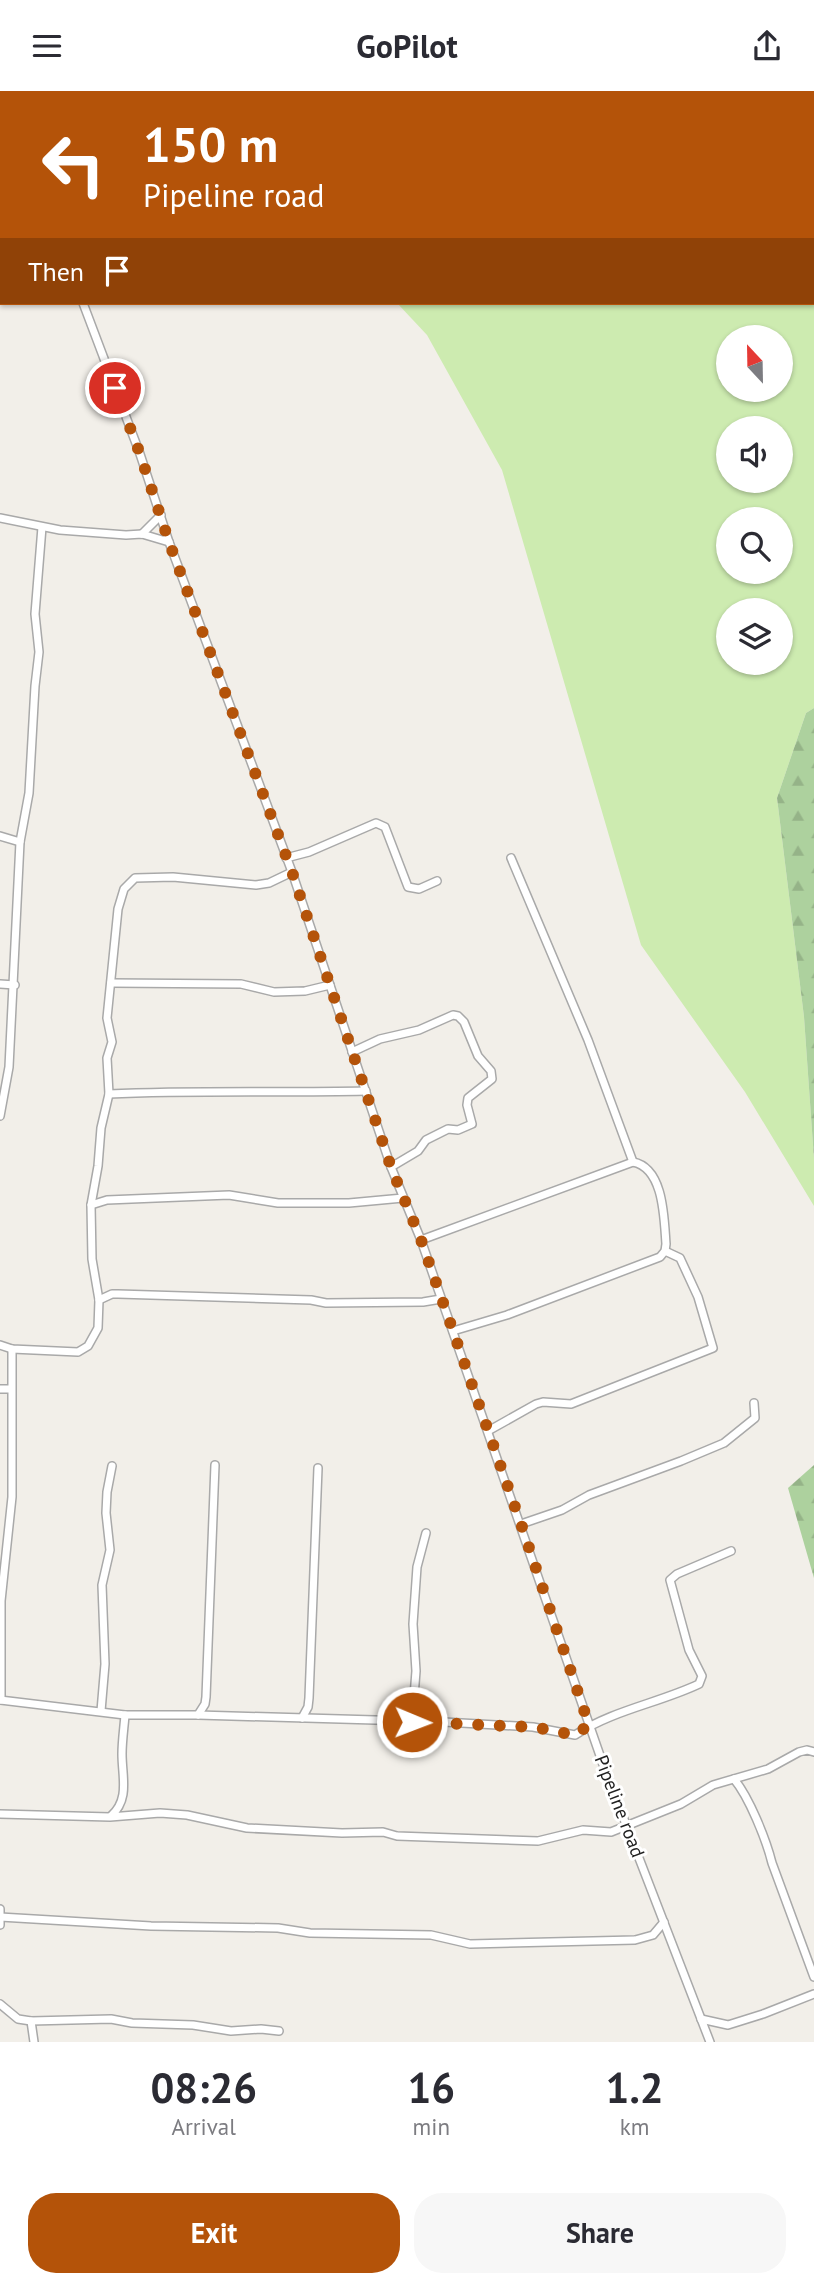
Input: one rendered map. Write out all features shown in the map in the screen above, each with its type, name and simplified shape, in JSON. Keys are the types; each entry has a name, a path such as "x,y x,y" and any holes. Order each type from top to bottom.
{"street":[{"name":"Pipeline road","path":"84,305 292,872 391,1167 421,1240 589,1725 710,2042"},
{"path":"142,534 160,515"},
{"path":"0,518 96,534 142,534 169,542"},
{"path":"0,1117 9,1067 15,985 20,842 29,793 34,686 39,652 35,614 42,527"},
{"path":"286,858 309,852 376,823 385,828 408,887 419,889 437,881"},
{"path":"0,836 20,842"},
{"path":"511,858 589,1040 633,1162"},
{"path":"0,1345 12,1349 78,1352 88,1346 98,1328 99,1300 92,1248 92,1205 101,1128 109,1094 107,1058 112,1042 107,1018 118,909 124,889 135,879 173,877 256,885 269,883 292,872"},
{"path":"111,983 242,984 274,992 305,991 330,985"},
{"path":"0,984 15,985"},
{"path":"352,1052 380,1039 419,1030 453,1015 464,1022 478,1056 491,1071 492,1079 468,1098 472,1124 470,1126 458,1131 448,1129 426,1140 418,1150 391,1167"},
{"path":"109,1094 177,1091 366,1091"},
{"path":"421,1240 633,1162 643,1164 654,1177 665,1232 665,1251 660,1257 507,1315 453,1331"},
{"path":"92,1205 107,1200 218,1195 278,1203 349,1203 403,1198"},
{"path":"488,1431 536,1404 571,1404 713,1348 698,1297 680,1258 665,1251"},
{"path":"99,1300 118,1294 336,1303 423,1302 441,1299"},
{"path":"12,1349 12,1497 1,1601 0,1700 125,1716 198,1715 526,1726 575,1735 589,1725 699,1684 702,1676 689,1650 670,1580 677,1574 731,1551"},
{"path":"0,1389 11,1389"},
{"path":"521,1524 562,1510 589,1495 724,1443 755,1418 754,1403"},
{"path":"198,1715 206,1697 215,1465"},
{"path":"101,1711 104,1664 102,1585 110,1550 106,1513 107,1492 113,1466"},
{"path":"302,1718 309,1698 318,1468"},
{"path":"412,1722 416,1671 413,1624 417,1567 426,1533"},
{"path":"110,1817 118,1809 124,1790 122,1759 125,1716"},
{"path":"0,1814 110,1817 160,1813 187,1815 231,1825 277,1831 383,1832 397,1836 549,1840 583,1830 606,1833 681,1804 713,1785 768,1769 799,1752 814,1752"},
{"path":"734,1779 743,1790 768,1847 814,1977"},
{"path":"618,1829 620,1807"},
{"path":"0,1917 151,1926 278,1928 310,1933 432,1935 470,1944 635,1940 653,1935 664,1922"},
{"path":"701,2019 728,2025 814,1994"},
{"path":"0,2004 10,2015 31,2021 111,2019 231,2031 279,2031"},
{"path":"31,2021 34,2042"}],"green space":[{"path":"399,305 814,305 814,708 806,713 777,798 804,1017 814,1159 814,1206 745,1092 641,945 502,470 427,335"},
{"path":"814,708 814,1159 804,1017 777,798 806,713"},
{"path":"814,1465 814,1578 788,1488"}],"route":[{"path":"115,388 223,690 292,872 391,1167 421,1240 589,1725 575,1735 533,1727 412,1722"}]}
